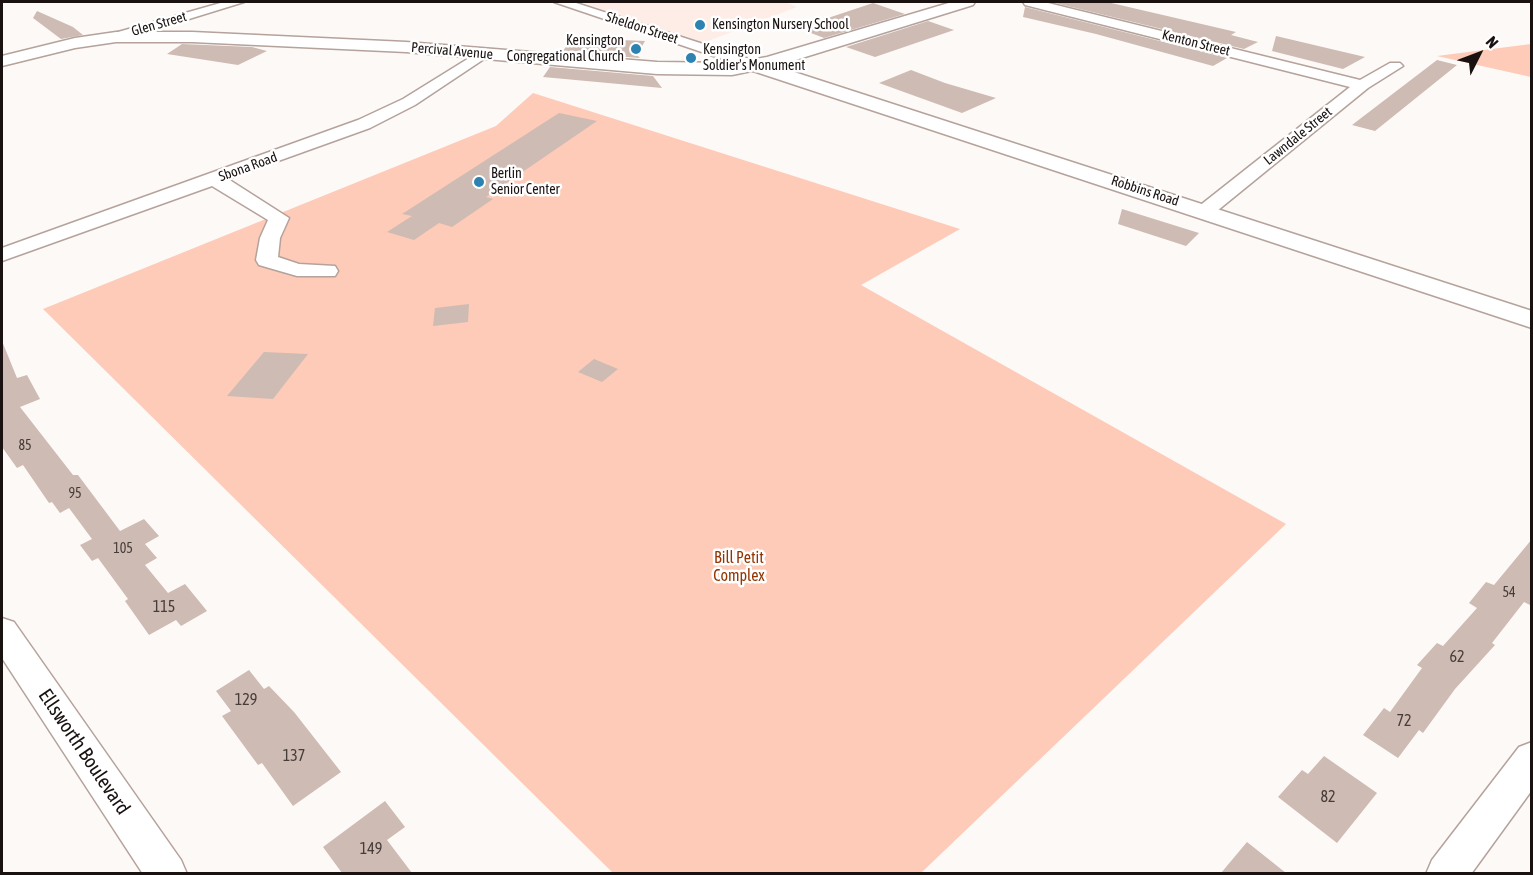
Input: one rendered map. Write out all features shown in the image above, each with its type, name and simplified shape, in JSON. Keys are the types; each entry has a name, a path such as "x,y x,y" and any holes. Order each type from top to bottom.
{"main road":[{"name":"Percival Avenue","path":"2,61 116,37 192,37 313,42 657,68 724,69 757,66 967,2"},
{"name":"Robbins Road","path":"757,66 1532,320"}],"street":[{"name":"Glen Street","path":"116,37 237,2"},
{"name":"Sheldon Street","path":"561,2 757,66"},
{"name":"Kenton Street","path":"1030,2 1362,85"},
{"name":"Sbona Road","path":"2,255 373,120 410,102 482,54"},
{"name":"Lawndale Street","path":"1205,211 1362,85 1395,66"},
{"path":"214,179 279,218 270,238 267,260 297,270 327,271"},
{"name":"Ellsworth Boulevard","path":"2,631 167,873"},
{"path":"1446,873 1532,759"}],"shaded area":[{"name":"Kensington Nursery School","path":"580,2 785,2 797,7 703,43"}],"green space":[{"path":"1531,44 1531,77 1437,56"},
{"name":"Bill Petit Complex","path":"533,93 960,229 861,285 1286,524 921,873 613,873 43,309 496,126"}],"building":[{"path":"1051,2 1107,2 1236,32 1231,35 1258,42 1244,49"},
{"path":"873,3 905,14 824,38 798,28"},
{"path":"1025,7 1227,58 1213,66 1023,17"},
{"path":"37,11 73,27 83,35 61,39 33,18"},
{"path":"928,21 954,30 875,57 846,47"},
{"path":"1276,36 1365,57 1343,69 1272,51"},
{"path":"573,38 645,41 637,55 640,58 562,52"},
{"path":"182,44 252,47 267,51 238,65 167,54"},
{"path":"1437,60 1457,65 1375,131 1352,125"},
{"path":"550,67 653,76 662,88 543,77"},
{"path":"911,70 996,98 962,113 879,83"},
{"name":"Berlin Senior Center","path":"559,113 597,121 486,197 493,199 452,227 439,223 414,240 387,232 412,216 402,214"},
{"path":"1122,209 1199,233 1186,246 1118,224"},
{"path":"469,304 468,322 433,326 435,308"},
{"path":"2,341 17,378 27,375 40,399 20,407 73,475 78,475 120,531 144,519 159,536 145,544 157,558 145,565 168,593 185,584 207,611 181,626 176,620 149,635 125,601 128,599 98,558 92,561 80,545 92,539 69,508 60,513 52,502 49,503 23,465 17,468 2,447"},
{"path":"264,352 308,354 273,399 227,396"},
{"path":"594,359 618,369 602,382 578,372"},
{"path":"1532,539 1532,606 1524,602 1492,643 1495,645 1455,689 1423,733 1419,730 1398,758 1363,735 1384,708 1390,712 1422,668 1417,665 1437,643 1443,646 1477,608 1469,603 1486,582 1494,585"},
{"path":"249,670 264,689 269,686 294,712 341,772 293,806 262,763 258,765 222,716 231,711 216,691"},
{"path":"1324,756 1377,793 1337,843 1278,797 1302,770 1308,774"},
{"path":"385,801 405,827 387,840 412,873 342,873 323,847"},
{"path":"1247,842 1286,873 1221,873"}],"place":[{"name":"Kensington Nursery School","path":"700,25"},
{"name":"Kensington Congregational Church","path":"636,49"},
{"name":"Kensington Soldier's Monument","path":"691,58"},
{"name":"Berlin Senior Center","path":"479,182"}]}
